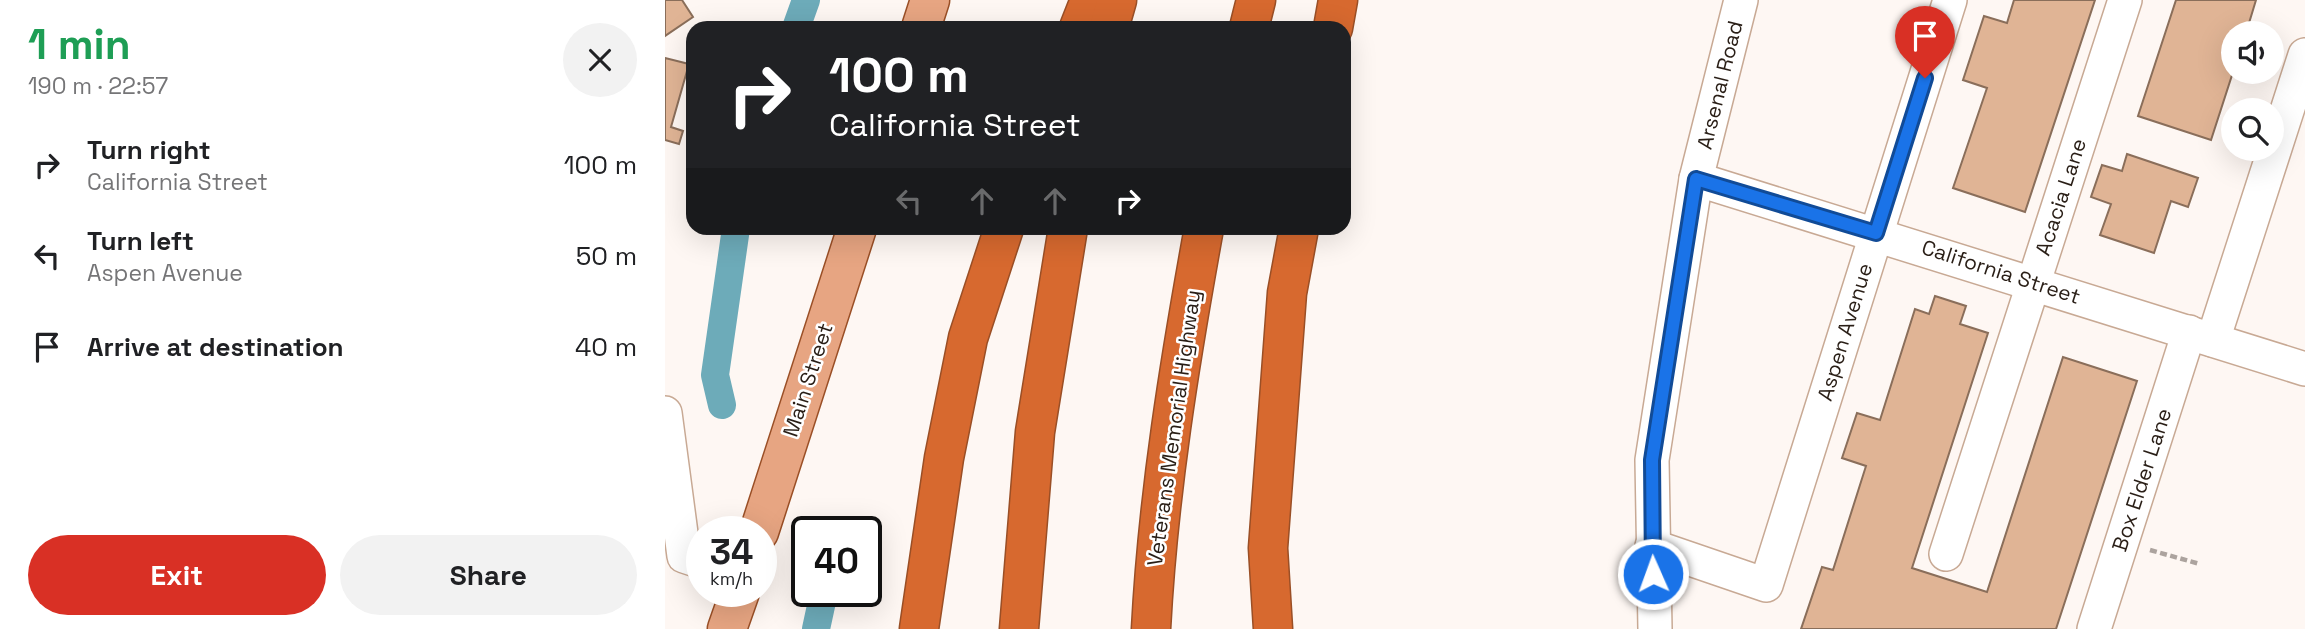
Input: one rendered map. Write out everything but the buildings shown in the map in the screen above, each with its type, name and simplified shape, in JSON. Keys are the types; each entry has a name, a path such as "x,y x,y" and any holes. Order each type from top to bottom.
{"highway":[{"path":"1082,21 1090,0"},
{"path":"1111,21 1117,0"},
{"path":"1251,21 1256,0"},
{"path":"1334,21 1338,0"},
{"path":"919,629 944,458 968,338 1002,235"},
{"path":"1019,629 1035,432 1067,235"},
{"name":"Veterans Memorial Highway","path":"1151,629 1154,580 1178,372 1203,235"},
{"path":"1273,629 1268,548 1287,293 1298,235"}],"main road":[{"path":"923,21 930,0"},
{"name":"Main Street","path":"764,516 855,235"},
{"path":"727,629 735,607"}],"street":[{"name":"Arsenal Road","path":"1655,629 1652,460 1696,179 1741,0"},
{"name":"Aspen Avenue","path":"1652,546 1766,585 1949,0"},
{"name":"Acacia Lane","path":"1946,554 2125,0"},
{"name":"Box Elder Lane","path":"2094,629 2122,542 2305,55"},
{"name":"California Street","path":"1696,179 2305,369"},
{"path":"665,413 686,557"}],"path":[{"path":"2122,542 2200,564"}],"waterway":[{"path":"798,21 806,0"},
{"path":"722,405 715,375 735,235"},
{"path":"816,629 821,607"}],"route":[{"path":"1653,574 1652,460 1696,179 1794,206 1876,233 1925,78"}]}
